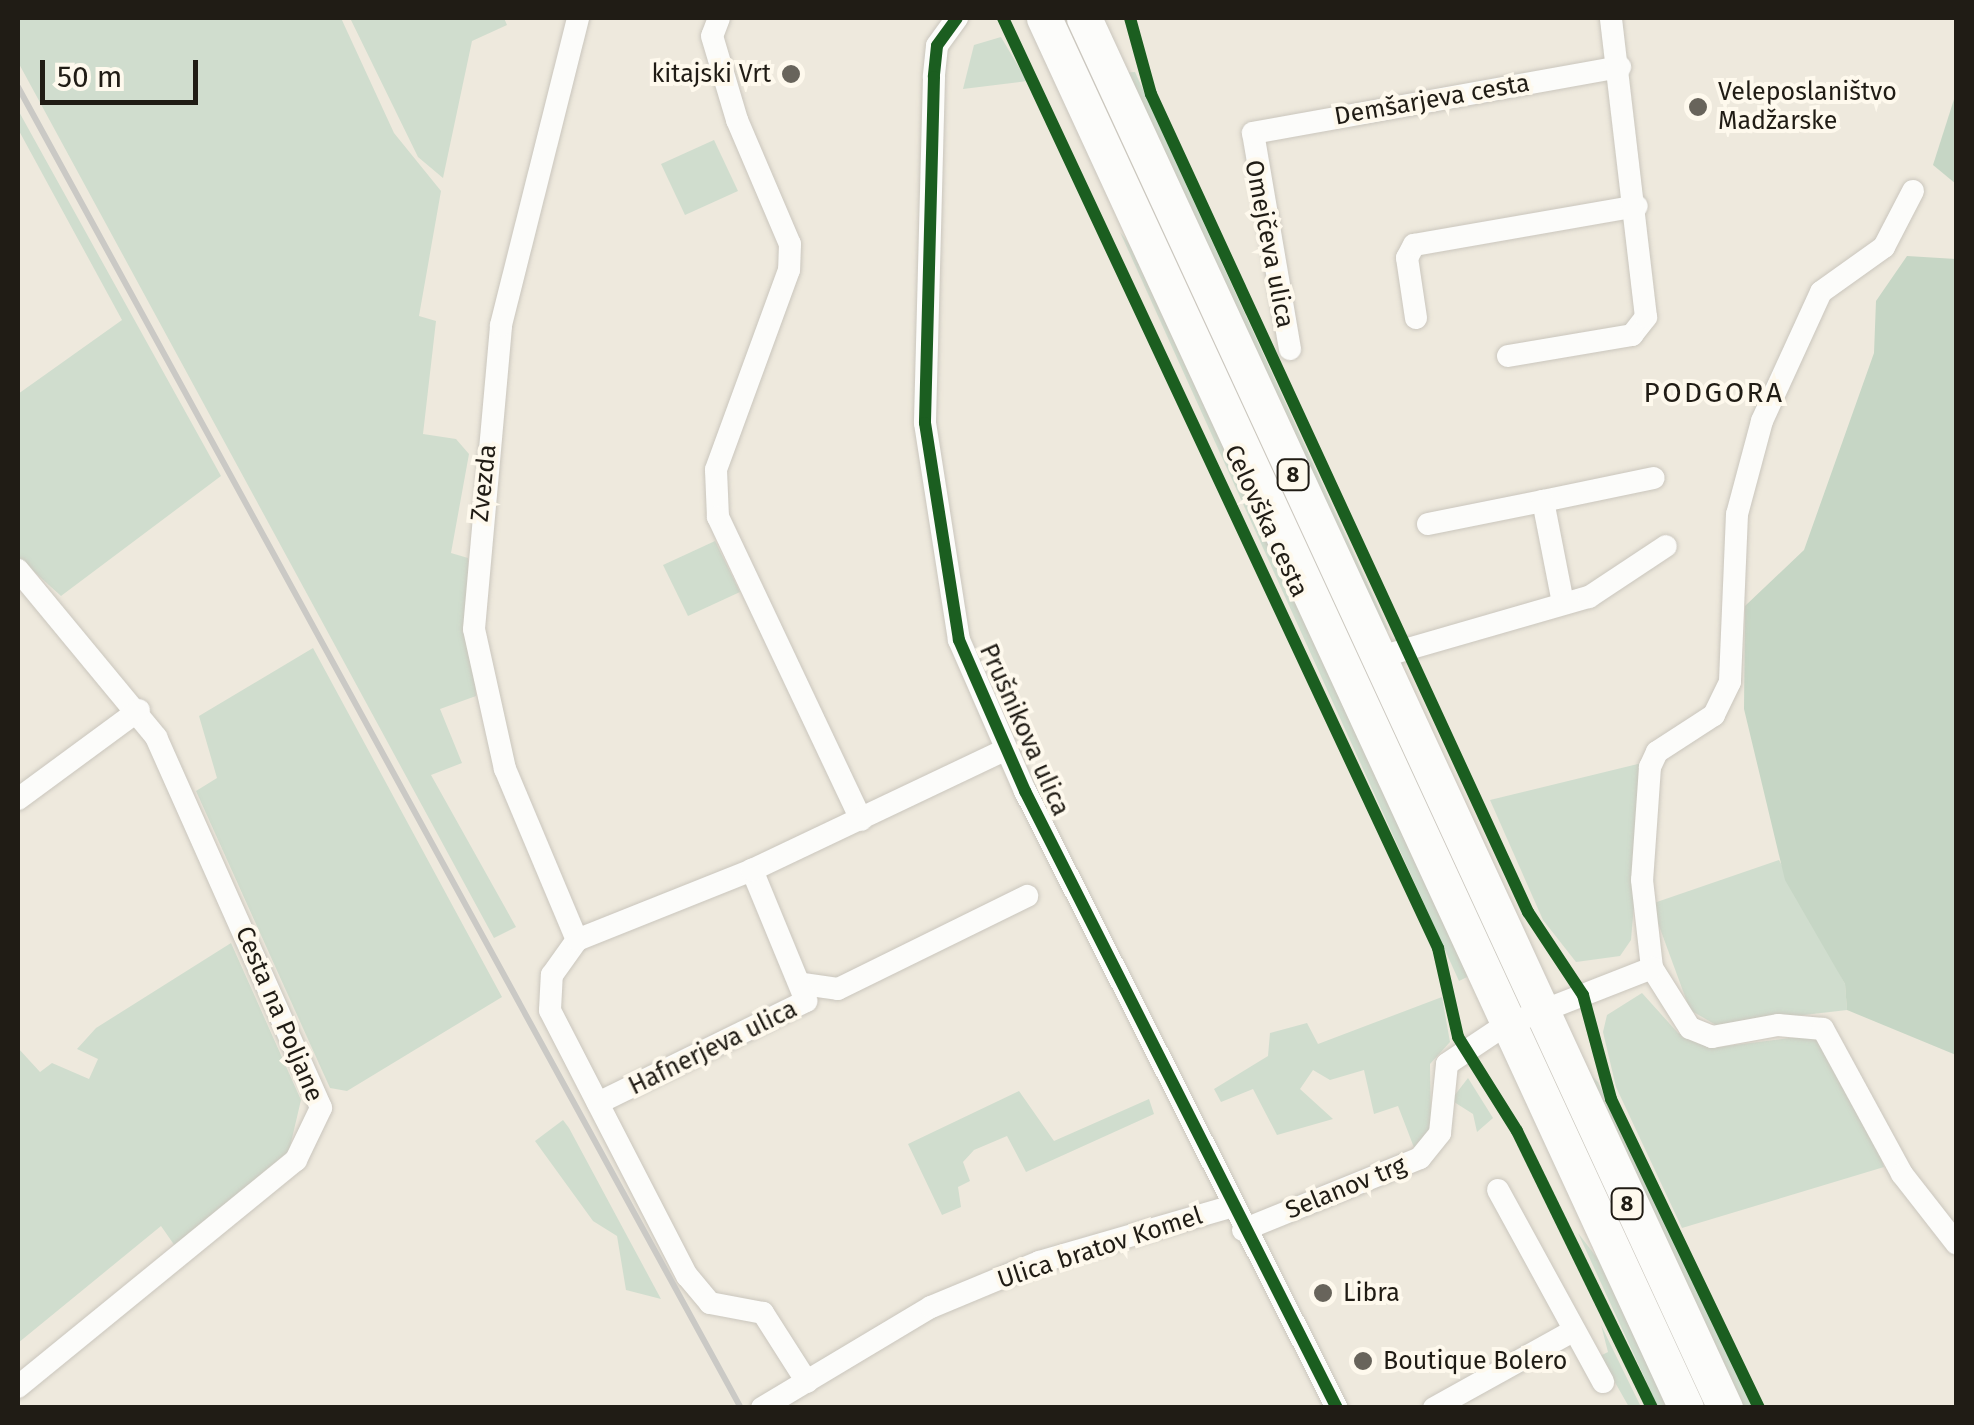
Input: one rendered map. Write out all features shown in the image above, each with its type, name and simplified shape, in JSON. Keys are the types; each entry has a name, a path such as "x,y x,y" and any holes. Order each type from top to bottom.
{"main road":[{"name":"Celovška cesta","path":"1044,18 1504,1026 1686,1408"},
{"name":"Celovška cesta","path":"1084,18 1724,1408"}],"street":[{"name":"Zvezda","path":"576,940 505,770 474,629 501,325 578,18"},
{"path":"719,18 712,36 737,120 790,244 789,270 716,470 718,518 861,820"},
{"path":"936,18 937,46"},
{"path":"937,46 957,18"},
{"path":"1508,356 1632,335 1646,316 1638,206 1611,18"},
{"name":"Prušnikova ulica","path":"937,46 928,470 959,640 1005,750 1230,1207 1333,1406"},
{"name":"Demšarjeva cesta","path":"1248,139 1620,67"},
{"name":"Omejčeva ulica","path":"1248,139 1290,349"},
{"path":"1913,192 1884,247 1821,292 1786,364 1737,514 1730,682 1714,715 1657,752 1650,767 1642,880 1652,968 1700,1035 1804,1024 1835,1039 1902,1174 1956,1243"},
{"path":"1416,318 1407,258 1414,245 1638,206"},
{"path":"1428,524 1654,478"},
{"path":"1544,501 1563,604"},
{"path":"1377,658 1563,604 1666,546"},
{"name":"Cesta na Poljane","path":"18,1387 272,1181 318,1128 315,1086 139,710 20,576"},
{"path":"18,800 139,710"},
{"path":"576,940 752,870 1005,750"},
{"name":"Hafnerjeva ulica","path":"598,1104 800,1009 803,984 752,870"},
{"path":"803,984 838,989 1027,896"},
{"name":"Hafnerjeva ulica","path":"576,940 559,956 550,1010 687,1276 710,1303 763,1313 806,1382"},
{"name":"Selanov trg","path":"1243,1230 1431,1150 1447,1064 1504,1026 1652,968"},
{"path":"1498,1190 1603,1382"},
{"name":"Ulica bratov Komel","path":"762,1408 931,1307 1039,1262 1230,1207"},
{"path":"1434,1408 1573,1331"}],"green space":[{"path":"18,18 341,18 394,133 441,191 419,316 436,321 423,434 456,439 469,454 451,553 468,558 476,696 440,709 462,763 431,775 516,927 494,938 18,62"},
{"path":"350,18 504,18 507,25 472,41 443,178 418,157"},
{"path":"1001,37 1027,81 963,89 974,45"},
{"path":"1135,72 1389,631 1369,616 1122,73"},
{"path":"1956,93 1956,184 1933,165"},
{"path":"18,110 221,476 61,596 18,557 18,394 122,320 18,129"},
{"path":"714,140 738,191 685,215 661,164"},
{"path":"1120,232 1130,245 1471,975 1459,981"},
{"path":"1907,256 1956,259 1956,1055 1847,1010 1845,984 1785,880 1744,709 1745,606 1804,550 1874,353 1876,301"},
{"path":"715,541 740,592 688,616 663,565"},
{"path":"313,648 502,997 347,1091 330,1088 196,791 217,778 199,716"},
{"path":"1646,762 1631,940 1620,956 1576,962 1543,920 1490,800"},
{"path":"1779,860 1845,984 1847,1010 1716,1025 1690,1010 1651,904"},
{"path":"231,943 301,1100 289,1151 175,1246 161,1226 18,1343 18,1048 40,1072 52,1063 89,1079 98,1059 77,1049 96,1028"},
{"path":"1642,993 1678,1033 1711,1048 1814,1035 1864,1110 1884,1167 1682,1228 1616,1087 1603,1032 1607,1015"},
{"path":"1442,997 1450,1042 1430,1064 1431,1128 1415,1150 1398,1106 1374,1114 1364,1070 1330,1080 1313,1070 1300,1089 1333,1119 1277,1135 1253,1089 1221,1102 1214,1089 1268,1056 1270,1033 1307,1023 1318,1044"},
{"path":"1591,1075 1598,1082 1752,1407 1737,1407"},
{"path":"1468,1078 1493,1118 1477,1132 1473,1114 1451,1100"},
{"path":"1019,1091 1054,1141 1149,1099 1154,1114 1026,1172 1007,1136 974,1150 963,1162 970,1181 958,1187 961,1207 942,1215 908,1144"},
{"path":"563,1120 661,1299 626,1290 617,1236 593,1221 535,1141"},
{"path":"1578,1233 1601,1263 1673,1407 1658,1407"},
{"path":"1601,1325 1641,1407 1629,1407 1600,1356 1608,1352"}],"railway":[{"path":"18,87 741,1408"}],"cycle path":[{"path":"957,18 937,46 934,77 925,423 959,640 1025,791 1337,1408"},
{"path":"1003,18 1438,948 1458,1037 1517,1131 1652,1408"},
{"path":"1130,18 1151,94 1528,912 1583,995 1611,1099 1759,1408"}],"place":[{"name":"kitajski Vrt","path":"791,74"},
{"name":"Veleposlaništvo Madžarske","path":"1698,107"},
{"name":"Libra","path":"1323,1293"},
{"name":"Boutique Bolero","path":"1363,1361"}],"district":[{"name":"PODGORA","path":"1714,393"}]}
